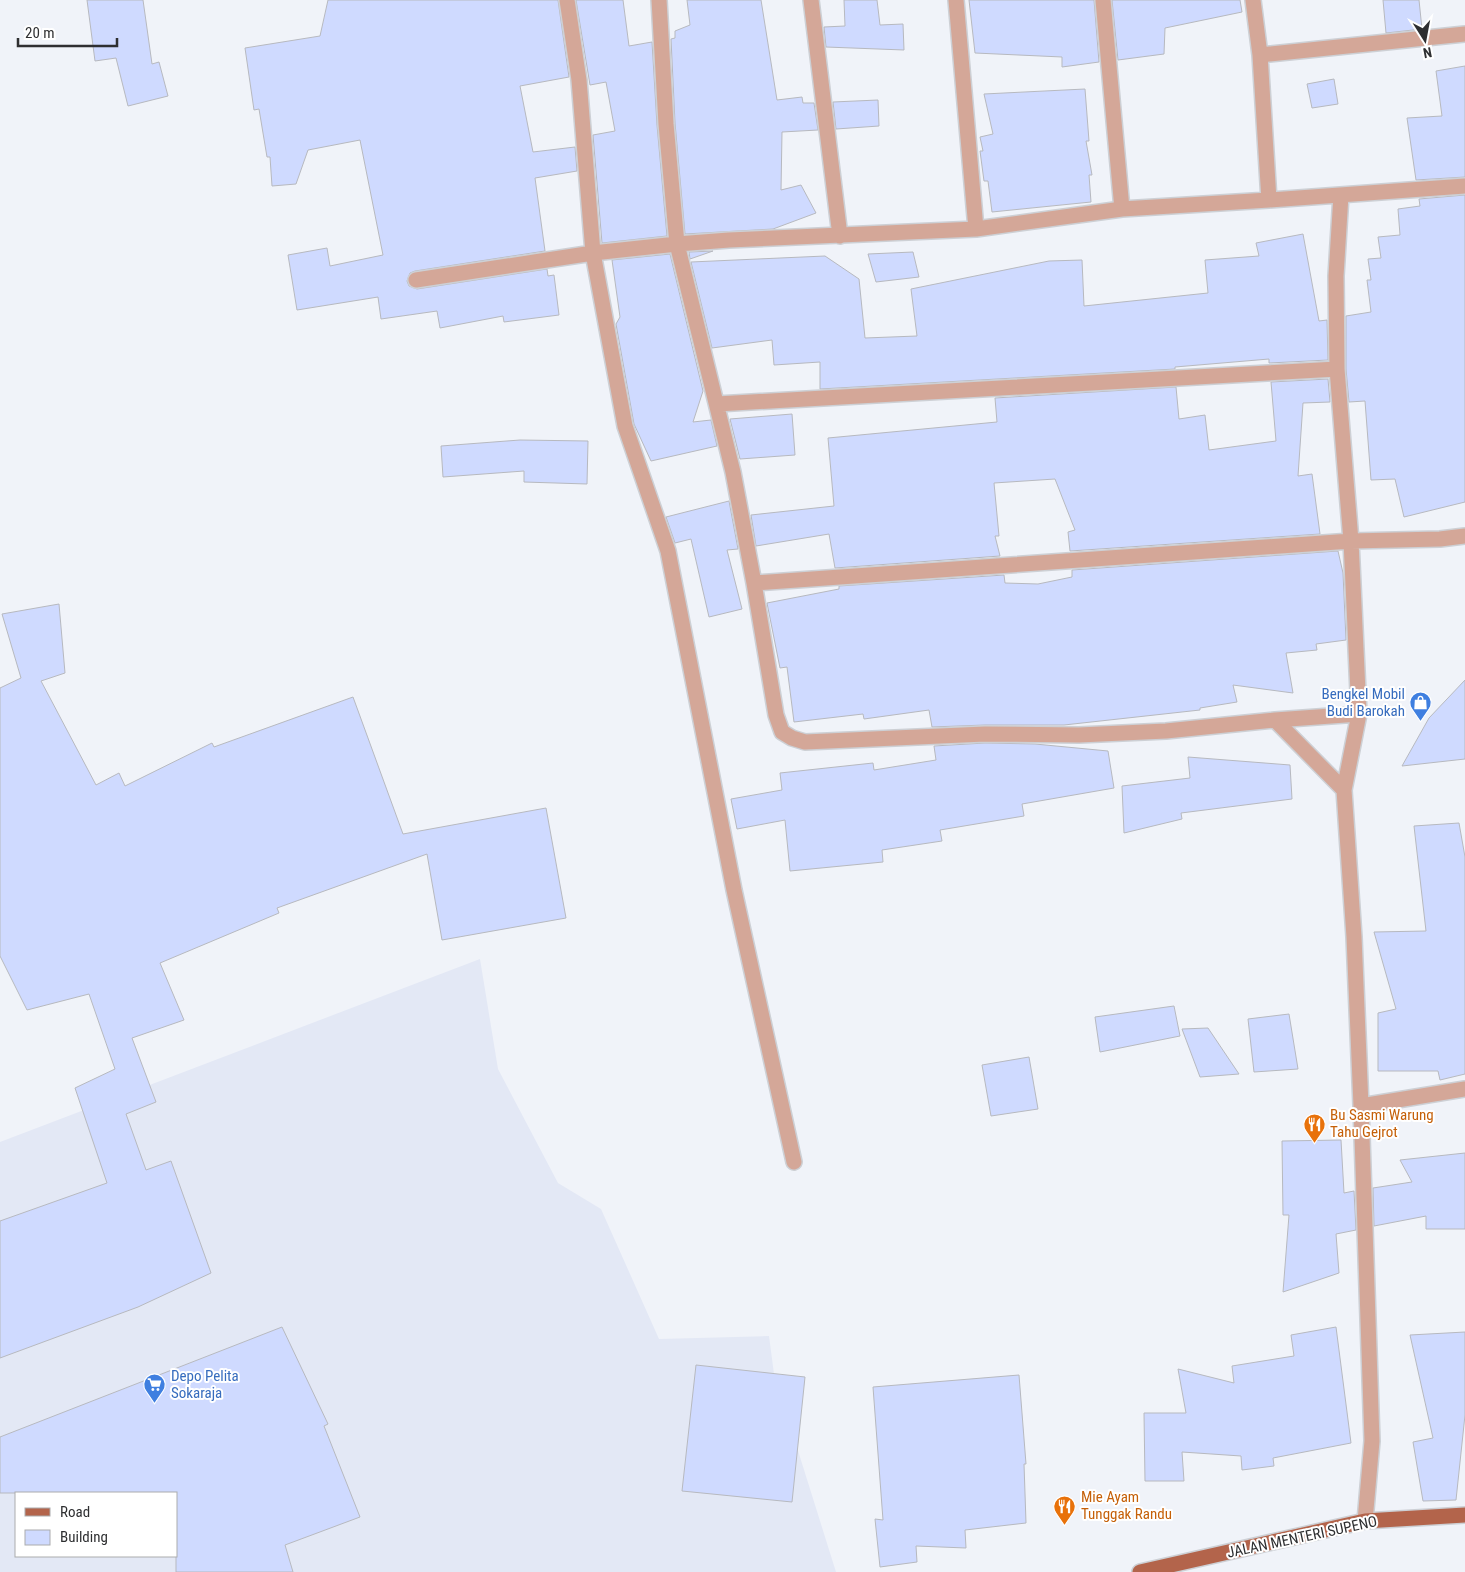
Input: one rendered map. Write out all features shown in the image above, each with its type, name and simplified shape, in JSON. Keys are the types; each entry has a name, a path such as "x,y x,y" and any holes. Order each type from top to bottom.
{"main road":[{"name":"JALAN MENTERI SUPENO","path":"1140,1572 1365,1521 1465,1515"}],"street":[{"path":"567,0 579,80 593,253 625,426 668,551 734,890 794,1162"},
{"path":"659,0 666,124 677,244 733,472 776,715 782,732 792,738 805,742 985,734 1079,735 1166,731 1359,714"},
{"path":"811,0 840,236"},
{"path":"956,0 976,229"},
{"path":"1103,0 1122,209"},
{"path":"1253,0 1260,55 1270,200"},
{"path":"1260,55 1465,34"},
{"path":"416,280 593,253 677,244 976,229 1122,209 1465,186"},
{"path":"1341,195 1336,276 1338,369 1351,541 1359,714 1344,790 1354,937 1372,1441 1365,1521"},
{"path":"717,404 1338,369"},
{"path":"754,583 1351,541 1440,539 1465,536"},
{"path":"1276,720 1344,790"},
{"path":"1360,1106 1465,1088"}],"shaded area":[{"name":"Depo Pelita Sokaraja","path":"480,959 498,1069 558,1183 601,1209 659,1339 769,1336 774,1374 836,1572 0,1572 0,1142"}],"building":[{"path":"87,0 143,0 152,64 159,62 168,96 128,106 116,58 95,61"},
{"path":"328,0 558,0 569,77 520,86 533,152 575,147 577,171 535,178 545,251 415,271 410,273 407,281 409,286 417,289 547,269 548,276 554,275 559,315 504,322 503,316 440,328 437,311 381,319 378,297 297,310 288,255 327,248 330,266 383,255 360,140 308,150 296,184 272,186 270,157 267,157 259,109 254,110 245,48 320,36"},
{"path":"576,0 623,0 629,46 652,42 667,236 602,243 593,135 615,131 606,82 590,85"},
{"path":"687,0 761,0 777,100 802,97 803,103 814,103 818,130 782,132 781,190 801,185 816,213 773,229 685,234 675,123 671,39 675,38 675,31 690,25"},
{"path":"844,0 877,0 880,25 903,24 904,50 826,47 824,27 845,26"},
{"path":"969,0 1094,0 1099,62 1062,67 1062,57 975,53"},
{"path":"1112,0 1240,0 1242,12 1165,28 1164,54 1118,60"},
{"path":"1383,0 1419,0 1422,29 1386,33"},
{"path":"1465,66 1465,177 1416,180 1407,118 1442,116 1436,71"},
{"path":"1334,79 1338,104 1312,108 1307,84"},
{"path":"1085,89 1089,141 1086,141 1092,175 1089,175 1091,202 992,212 988,181 984,181 980,151 983,151 980,137 993,134 984,94"},
{"path":"878,100 879,126 836,129 833,102"},
{"path":"1465,195 1465,502 1404,517 1395,479 1371,480 1365,401 1349,402 1346,369 1346,316 1371,312 1367,280 1371,280 1368,259 1381,258 1378,237 1400,235 1398,209 1420,206 1419,199"},
{"path":"1303,234 1319,321 1327,320 1328,360 1269,363 1269,359 1175,367 1175,369 820,389 820,362 774,365 772,340 712,348 691,262 825,256 859,279 865,338 917,336 911,289 1049,261 1082,260 1084,306 1208,293 1205,260 1259,256 1256,243"},
{"path":"713,251 690,259 689,252"},
{"path":"913,252 919,277 876,282 868,254"},
{"path":"670,254 703,391 693,422 711,420 717,446 651,461 634,424 616,324 620,317 612,260"},
{"path":"1328,379 1330,402 1303,403 1298,476 1312,474 1320,534 1070,551 1068,532 1075,530 1055,479 994,483 999,536 995,536 1000,556 835,568 829,534 756,546 751,515 834,506 828,438 997,422 995,398 1176,387 1179,419 1205,415 1209,450 1276,441 1271,382"},
{"path":"792,414 795,455 740,459 730,419"},
{"path":"520,440 588,441 587,484 524,482 524,471 443,477 441,446"},
{"path":"729,501 738,549 727,550 742,609 709,617 691,539 675,543 666,517"},
{"path":"1338,551 1343,573 1346,640 1316,644 1317,650 1286,653 1293,693 1233,685 1237,702 1200,708 1200,710 1064,725 932,727 929,710 864,719 863,714 794,722 787,667 780,668 767,603 839,589 839,586 1004,575 1005,583 1038,584 1072,577 1072,570"},
{"path":"59,604 65,673 41,681 96,785 119,773 125,786 212,743 214,747 353,697 403,834 546,808 566,918 442,940 427,854 277,908 279,913 160,963 184,1020 132,1038 156,1102 126,1114 146,1170 171,1161 211,1273 138,1307 0,1358 0,1221 107,1183 75,1088 115,1069 89,994 27,1010 0,956 0,688 21,678 2,614"},
{"path":"1465,680 1465,759 1402,766 1429,718"},
{"path":"985,743 1035,744 1108,751 1114,788 1022,804 1024,816 940,830 942,841 882,850 883,862 790,871 785,820 737,829 731,799 782,790 780,773 873,763 874,770 936,760 934,746"},
{"path":"1188,757 1290,765 1292,799 1181,813 1182,819 1124,833 1122,786 1190,778"},
{"path":"1459,823 1465,857 1465,1074 1440,1080 1438,1071 1378,1071 1378,1013 1396,1009 1374,932 1426,931 1414,826"},
{"path":"1174,1006 1180,1036 1100,1052 1095,1017"},
{"path":"1289,1014 1298,1069 1254,1072 1248,1019"},
{"path":"1208,1028 1239,1074 1200,1077 1182,1029"},
{"path":"1029,1057 1038,1109 991,1116 982,1065"},
{"path":"1341,1140 1344,1193 1354,1191 1356,1230 1336,1234 1339,1273 1283,1292 1289,1215 1283,1215 1282,1141"},
{"path":"1465,1153 1465,1229 1426,1229 1426,1216 1374,1226 1373,1188 1412,1182 1400,1160"},
{"path":"282,1327 328,1424 324,1426 360,1517 285,1545 293,1572 176,1572 176,1557 178,1557 178,1492 0,1493 0,1437"},
{"path":"1336,1327 1351,1443 1273,1458 1274,1466 1242,1470 1241,1456 1182,1452 1184,1481 1145,1481 1144,1413 1186,1413 1178,1369 1234,1383 1232,1366 1294,1356 1291,1335"},
{"path":"1465,1332 1465,1415 1456,1500 1423,1501 1413,1442 1433,1438 1410,1335"},
{"path":"696,1365 805,1377 792,1502 682,1491"},
{"path":"1019,1375 1026,1464 1024,1464 1026,1523 965,1530 966,1548 916,1546 917,1562 880,1567 875,1519 883,1520 873,1387"}],"place":[{"name":"Bengkel Mobil Budi Barokah","path":"1421,722"},
{"name":"Bu Sasmi Warung Tahu Gejrot","path":"1314,1143"},
{"name":"Depo Pelita Sokaraja","path":"155,1404"},
{"name":"Mie Ayam Tunggak Randu","path":"1065,1525"}]}
